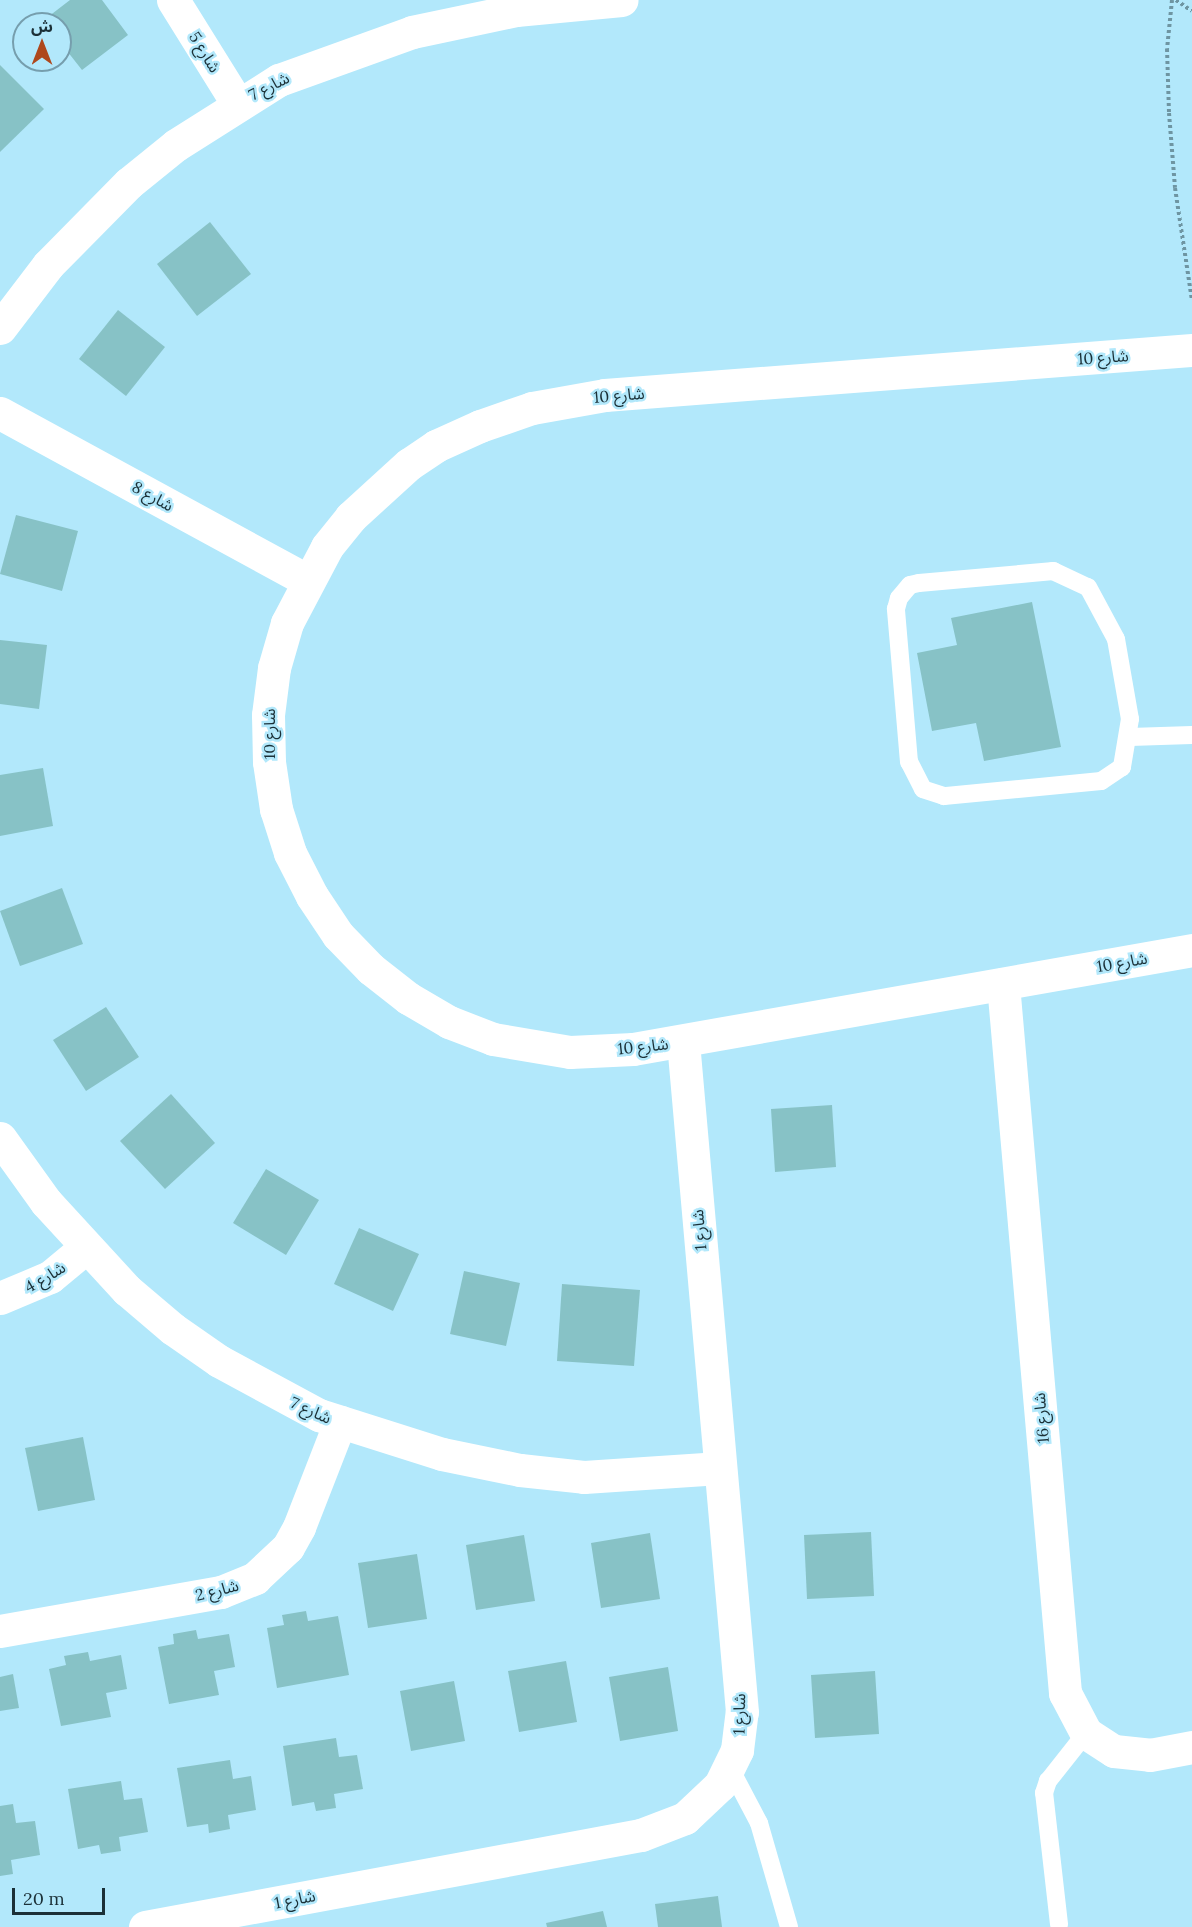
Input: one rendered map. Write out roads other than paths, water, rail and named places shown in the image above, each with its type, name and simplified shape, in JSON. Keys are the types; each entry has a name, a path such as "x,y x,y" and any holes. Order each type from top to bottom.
{"street":[{"name":"شارع 5","path":"172,0 237,103"},
{"name":"شارع 7","path":"0,328 48,265 129,183 237,103 279,80 367,46 515,5 622,0"},
{"name":"شارع 10","path":"1192,350 605,395 532,408 436,446 409,464 351,517 306,580 287,622 274,668 268,715 268,762 276,808 290,853 312,896 338,934 371,969 408,998 449,1022 493,1039 570,1052 683,1042 1192,950"},
{"name":"شارع 8","path":"0,413 306,580"},
{"name":"شارع 16","path":"1003,984 1065,1693 1086,1733 1114,1751 1132,1755 1192,1747"},
{"name":"شارع 1","path":"145,1927 664,1828 704,1803 730,1768 737,1750 742,1712 683,1042"},
{"name":"شارع 7","path":"0,1138 46,1202 85,1248 172,1329 219,1361 268,1390 340,1422 442,1455 520,1470 584,1476 720,1468"},
{"name":"شارع 4","path":"0,1298 50,1277 85,1248"},
{"name":"شارع 2","path":"0,1631 221,1592 255,1578 288,1547 299,1527 340,1422"}],"lane":[{"path":"1053,571 1077,579 1096,597 1116,639 1128,693 1130,737 1122,767 1101,781 944,796 924,789 909,762 896,609 899,598 910,585 919,583 1053,571"},
{"path":"1130,737 1192,735"},
{"path":"1059,1924 1044,1792 1048,1781 1086,1733"},
{"path":"730,1768 759,1823 789,1927"}]}
